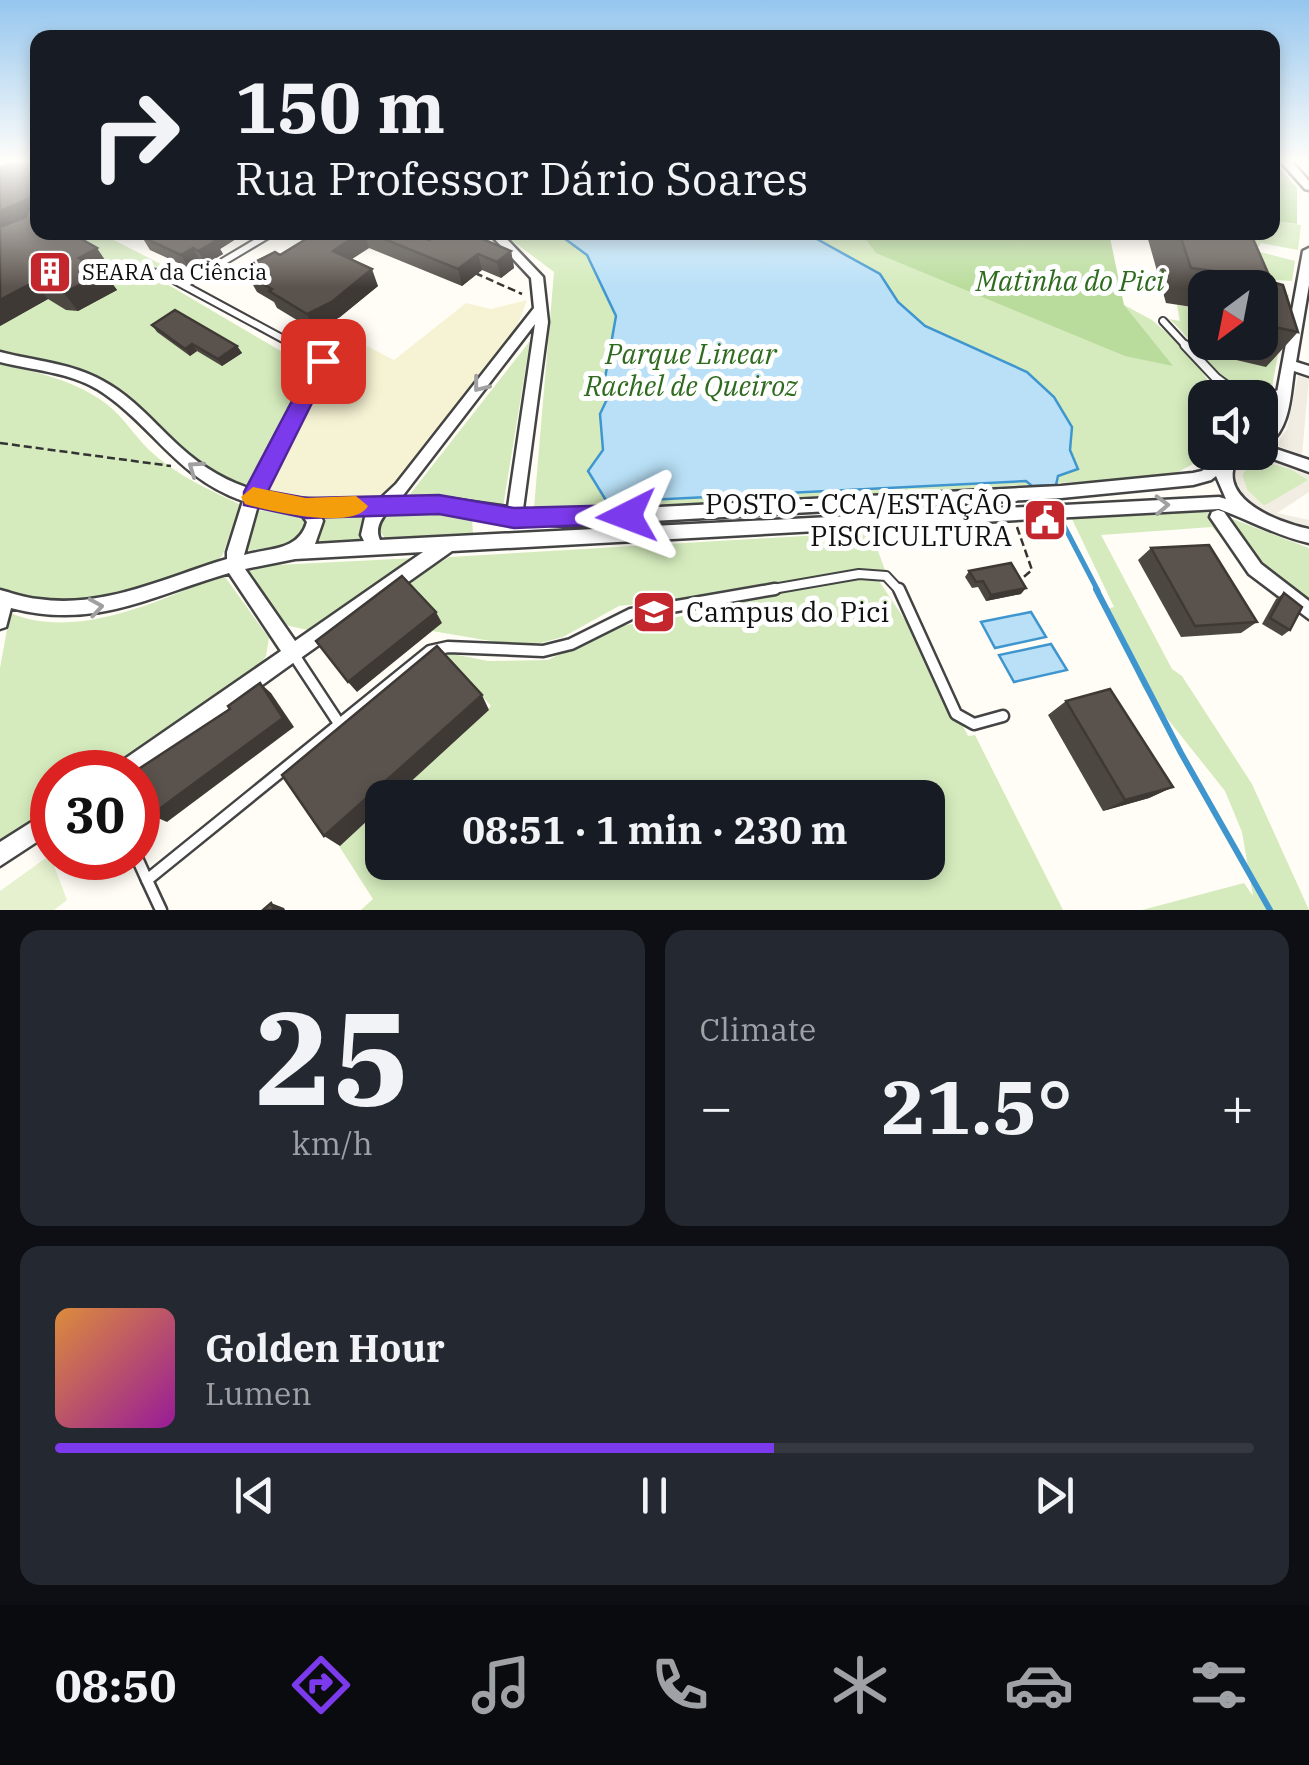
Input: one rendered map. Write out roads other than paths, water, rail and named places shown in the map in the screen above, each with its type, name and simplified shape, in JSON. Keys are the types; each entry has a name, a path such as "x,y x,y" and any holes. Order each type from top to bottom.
{"street":[{"path":"502,240 532,269 540,309 514,518"},
{"path":"1279,420 1309,251"},
{"path":"375,548 368,527 372,517 386,505 540,309"},
{"path":"0,357 74,373 105,388 192,467 252,498 306,508 439,504 514,518 563,519 1061,492 1179,482 1206,476 1213,470"},
{"path":"1289,365 1309,371"},
{"path":"1278,453 1309,466"},
{"path":"1227,470 1224,482 1254,515"},
{"path":"252,498 234,562 248,590 294,655"},
{"path":"0,621 1,599 54,610 84,610 156,593 234,562 295,552 1219,502 1274,526 1309,536"},
{"path":"295,552 314,529 315,521 306,508"},
{"path":"1218,517 1256,569 1309,611"},
{"path":"155,750 448,544"},
{"path":"0,855 30,835"}],"lane":[{"path":"184,285 260,240"},
{"path":"120,275 147,271 184,285 323,361 252,498"},
{"path":"1164,321 1219,380"},
{"path":"1278,395 1284,394"},
{"path":"160,869 439,648 543,651 571,644 632,614 876,573 898,588 956,714 974,724 1003,716"},
{"path":"294,655 340,724"},
{"path":"147,880 161,910"}],"water":[{"name":"Parque Linear Rachel de Queiroz","path":"567,240 819,240 880,274 898,302 925,326 1027,372 1054,397 1072,427 1070,450 1078,469 1058,476 1056,485 1032,486 1026,481 607,502 588,471 603,450 600,414 609,395 604,384 616,316 587,255"},
{"path":"1031,612 1046,637 995,648 981,622"},
{"path":"1051,644 1067,670 1014,682 999,655"}],"waterway":[{"path":"1061,520 1098,591"},
{"path":"1096,589 1181,753 1270,910"}],"place":[{"name":"SEARA da Ciência","path":"50,272"},
{"name":"POSTO - CCA/ESTAÇÃO PISCICULTURA","path":"1045,520"},
{"name":"Campus do Pici","path":"654,612"}],"park label":[{"name":"Matinha do Pici","path":"1070,281"}]}
